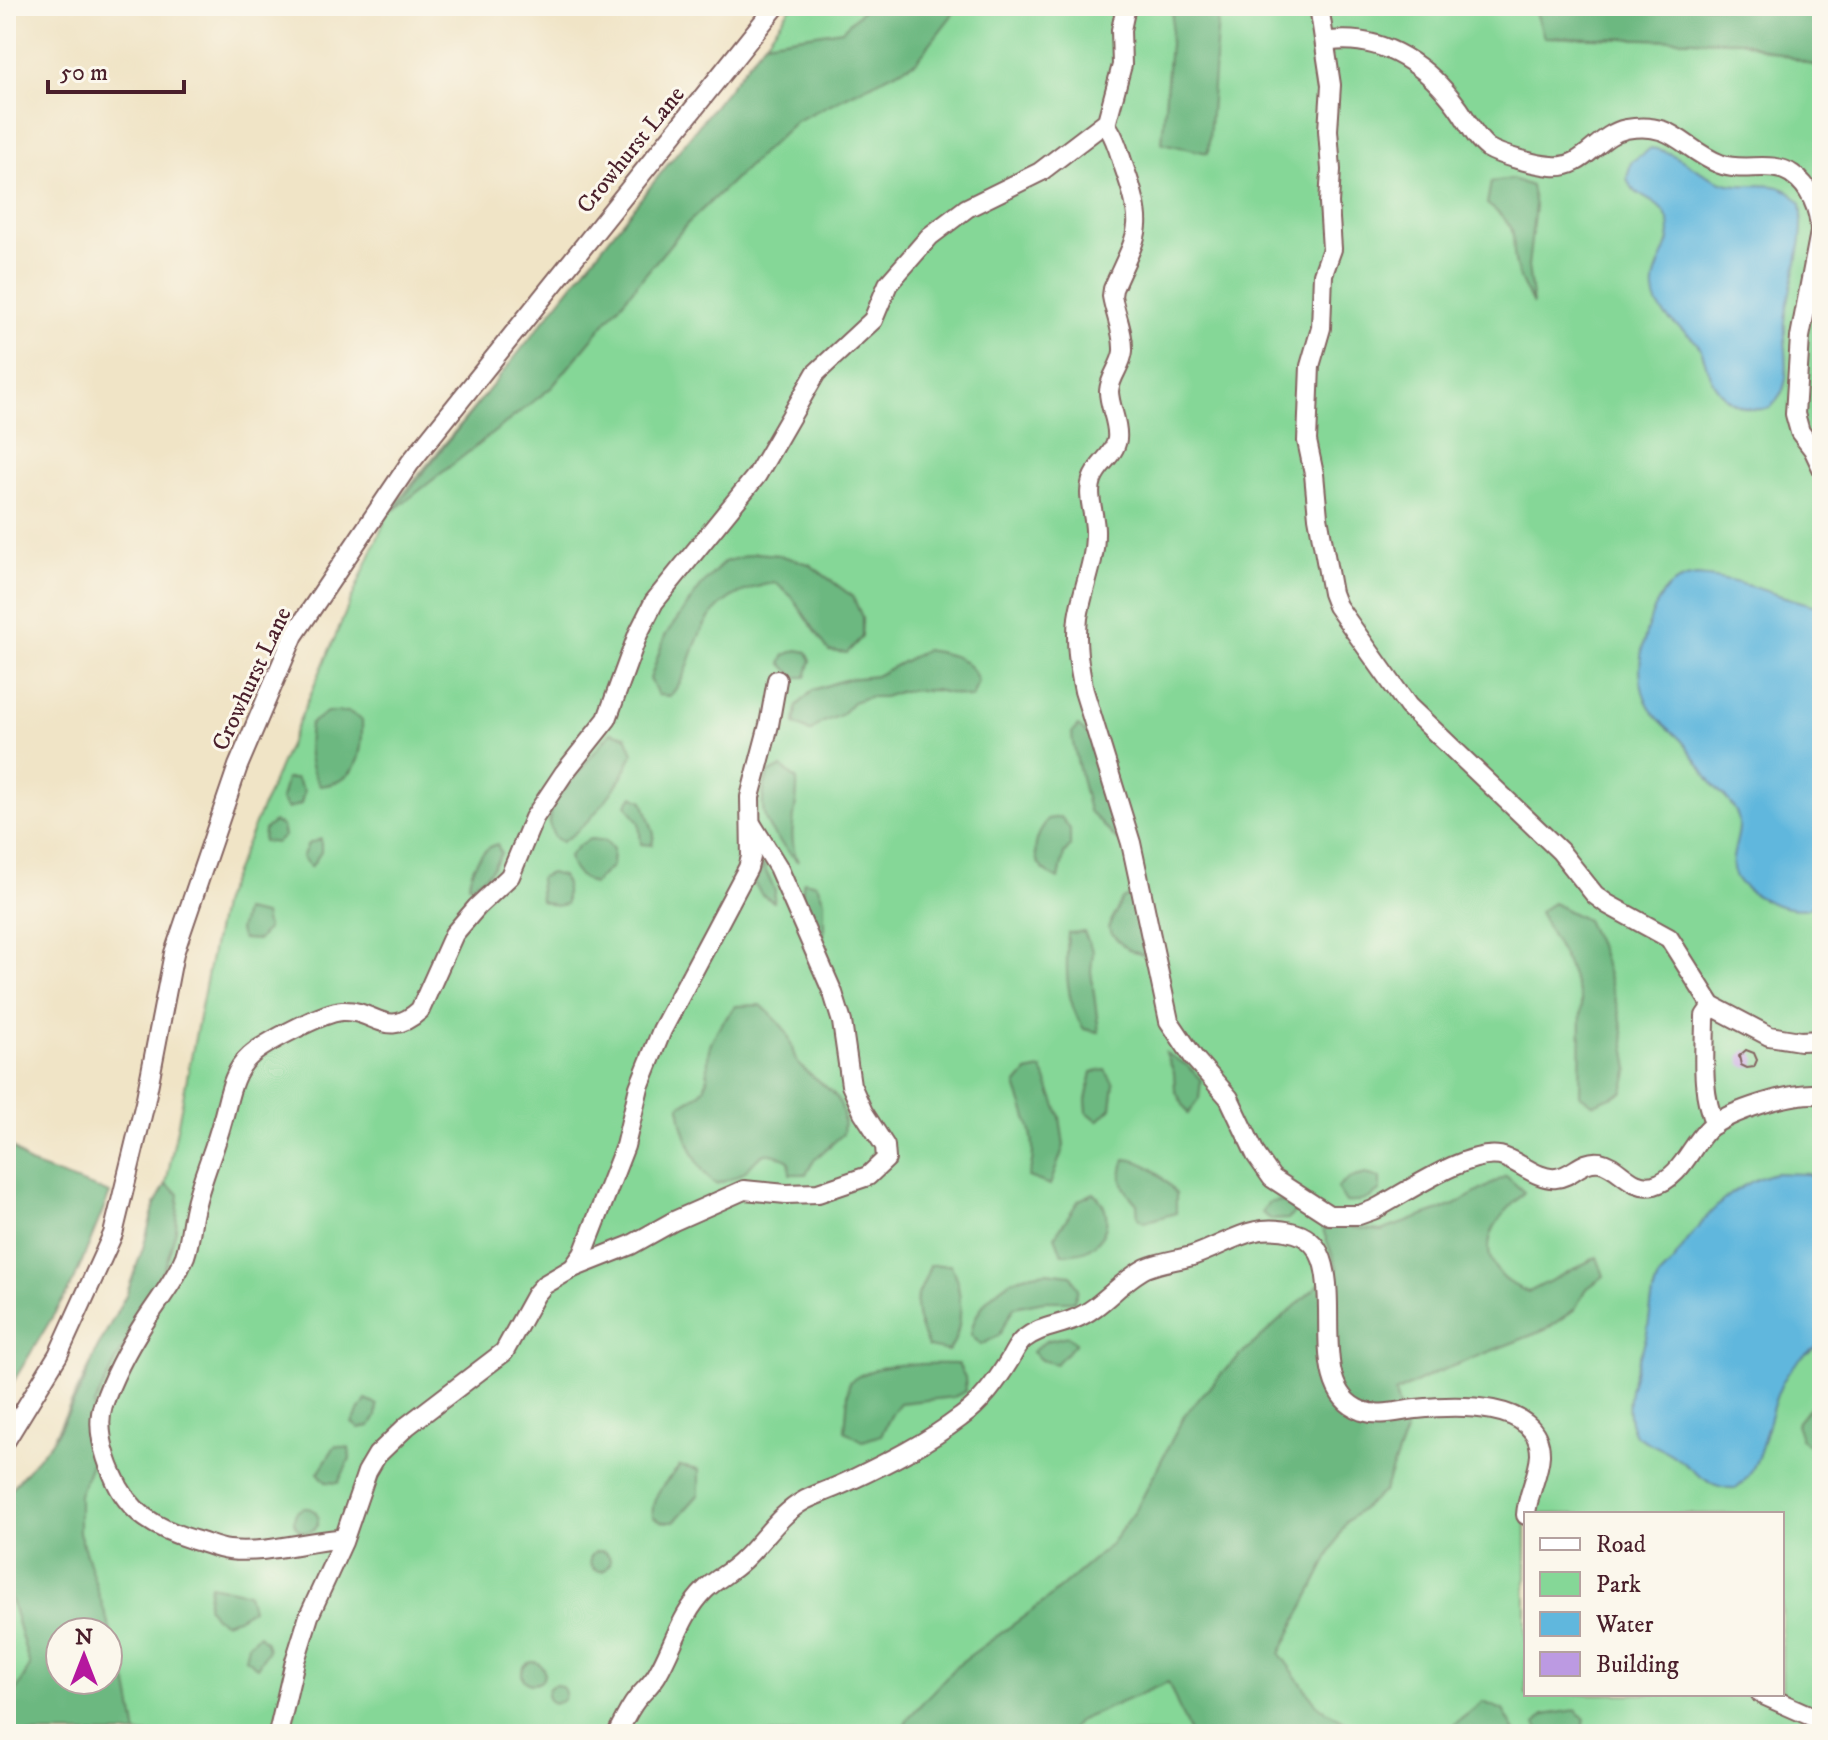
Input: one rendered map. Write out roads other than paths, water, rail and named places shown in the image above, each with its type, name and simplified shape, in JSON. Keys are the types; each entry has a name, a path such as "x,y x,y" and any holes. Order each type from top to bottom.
{"street":[{"name":"Crowhurst Lane","path":"6,1440 58,1355 113,1234 145,1103 174,953 238,766 294,635 410,463 776,6"},
{"path":"338,1539 256,1550 230,1550 174,1534 158,1527 129,1504 119,1491 104,1446 101,1426 104,1401 129,1350 185,1255 205,1168 219,1135 236,1075 242,1064 261,1047 335,1012 359,1013 381,1023 395,1024 403,1023 420,1010 454,934 510,876 534,818 564,773 607,719 638,634 654,602 757,475 816,373 873,320 888,284 937,229 967,208 1040,172 1107,121 1122,65 1121,30 1126,6"},
{"path":"1319,6 1331,85 1328,130 1332,249 1323,274 1321,328 1310,366 1307,441 1318,517 1337,606 1408,706 1560,851 1595,895 1669,938 1712,1006 1769,1036 1800,1041 1822,1040"},
{"path":"1331,41 1346,39 1368,42 1394,50 1414,61 1448,96 1485,146 1497,153 1564,167 1577,162 1612,134 1644,128 1674,134 1723,166 1774,168 1789,172 1812,198 1820,218 1800,337 1795,414 1800,432 1822,468"},
{"path":"1109,129 1139,217 1136,238 1112,296 1123,351 1109,387 1117,442 1096,469 1091,483 1096,532 1078,618 1079,667 1134,854 1169,1021 1188,1050 1229,1098 1265,1170 1316,1209 1329,1215 1359,1215 1468,1160 1494,1155 1516,1161 1550,1178 1565,1176 1588,1162 1598,1162 1644,1186 1667,1179 1715,1124 1789,1095 1805,1092 1822,1095"},
{"path":"573,1268 596,1224 609,1182 625,1146 639,1087 662,1030 743,882 751,857 752,786 769,725 777,680"},
{"path":"278,1734 309,1616 347,1533 367,1472 377,1455 407,1426 504,1352 544,1285 573,1268 631,1245 674,1221 744,1190 818,1193 868,1176 886,1159 885,1146 863,1112 851,1085 842,1022 830,985 778,867 750,823"},
{"path":"1712,1006 1705,1016 1707,1096 1715,1124"},
{"path":"1303,1236 1316,1209"},
{"path":"617,1734 632,1706 657,1675 682,1622 703,1592 740,1563 781,1517 794,1507 894,1457 961,1418 989,1391 1020,1341 1053,1324 1075,1319 1146,1268 1190,1256 1261,1229 1303,1236 1320,1253 1325,1267 1333,1373 1341,1394 1348,1402 1362,1411 1387,1415 1414,1409 1452,1408 1505,1412 1528,1426 1537,1438 1540,1455 1527,1512"},
{"path":"1766,1696 1822,1721"}],"water":[{"path":"1651,148 1671,154 1725,183 1776,186 1793,195 1801,204 1802,234 1785,321 1786,375 1781,394 1769,408 1742,407 1726,398 1714,384 1699,346 1659,307 1654,282 1667,247 1668,220 1658,206 1634,190 1627,178 1631,162"},
{"path":"1697,576 1729,581 1822,607 1822,897 1809,908 1773,904 1741,884 1733,867 1739,823 1735,810 1682,741 1655,715 1642,689 1640,665 1654,608 1662,594 1673,584"},
{"path":"1775,1173 1808,1174 1822,1179 1822,1343 1788,1373 1754,1466 1737,1488 1727,1488 1711,1483 1670,1454 1635,1435 1630,1424 1629,1400 1658,1278 1703,1221 1728,1196"}]}
